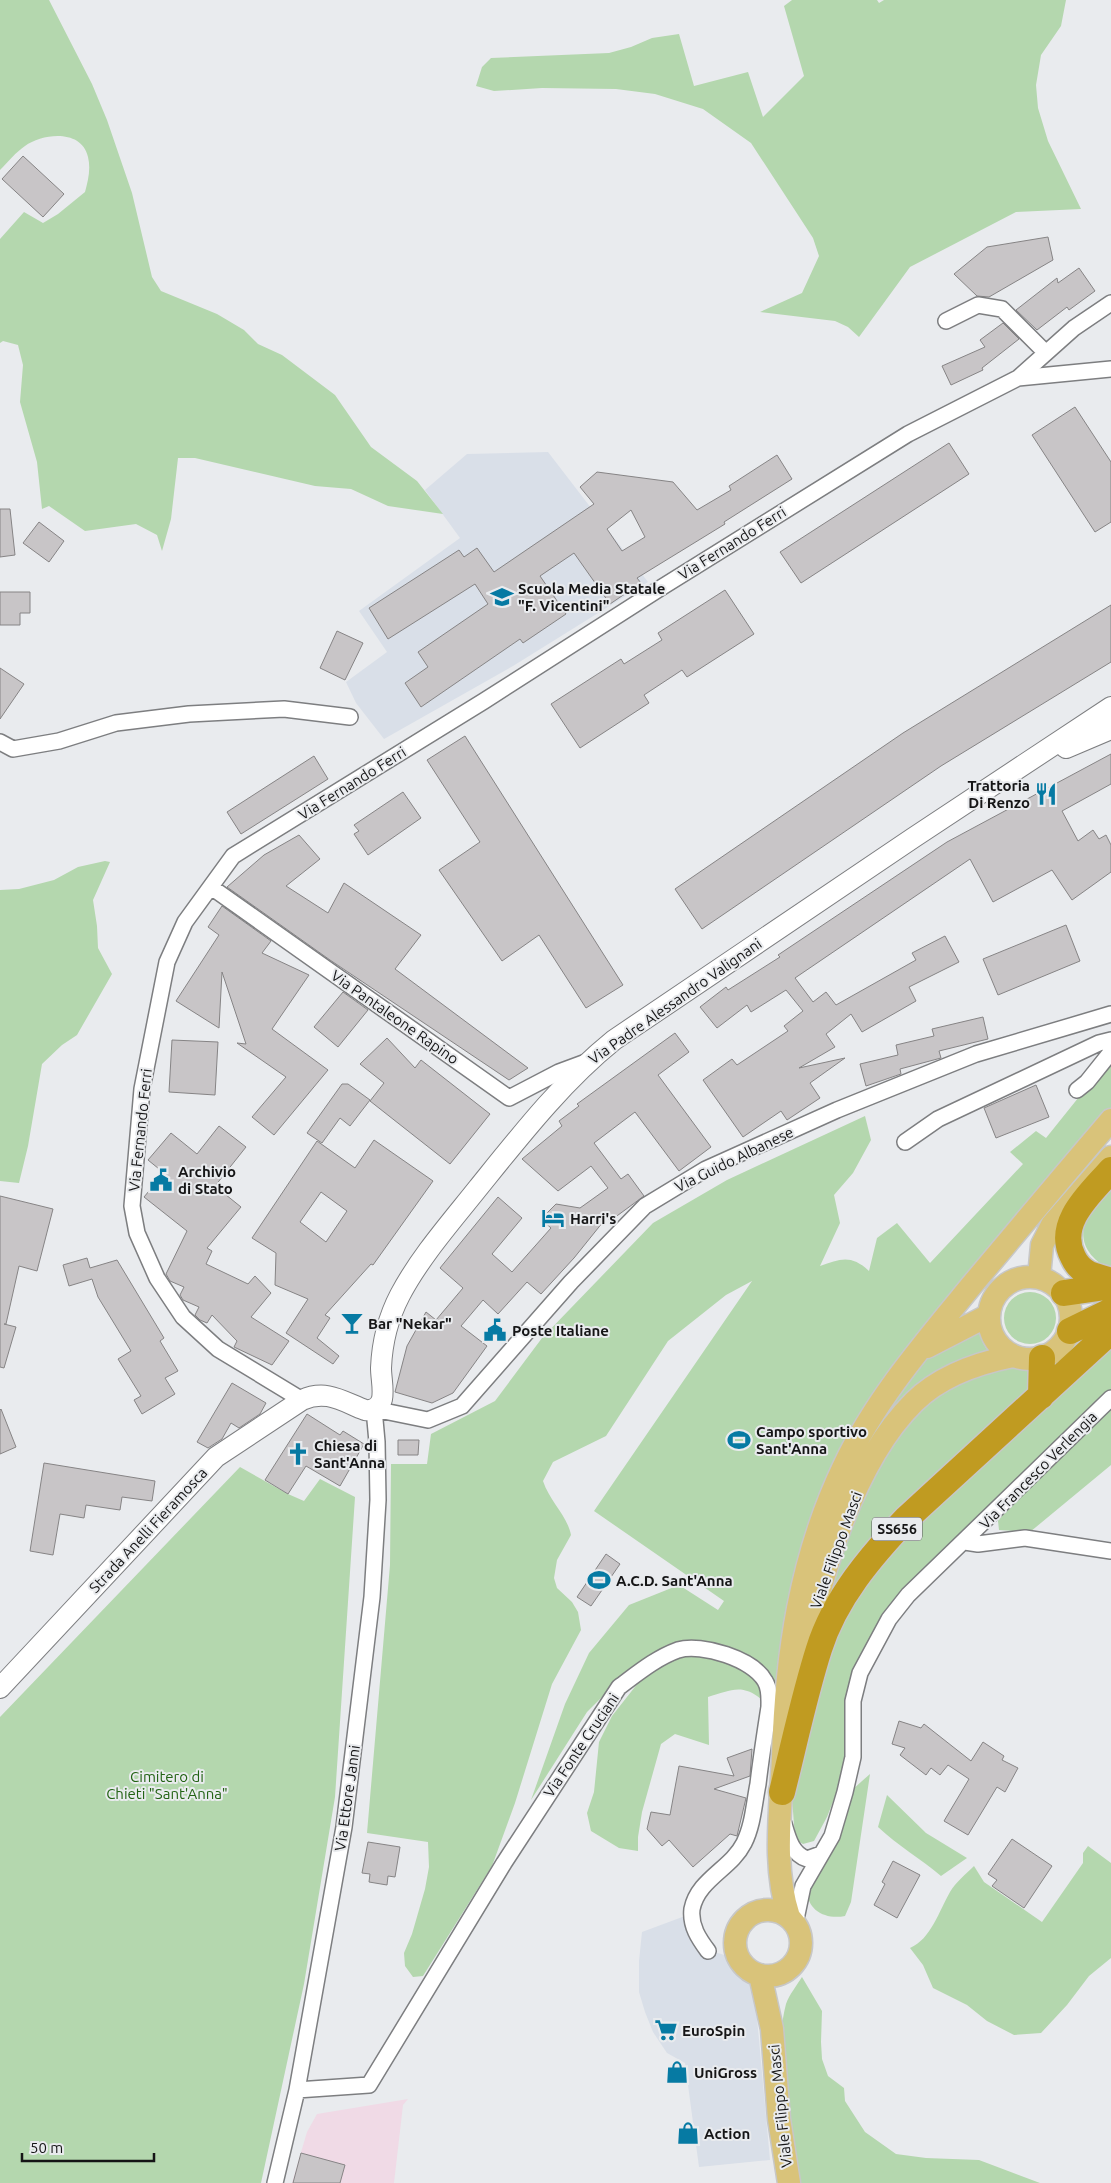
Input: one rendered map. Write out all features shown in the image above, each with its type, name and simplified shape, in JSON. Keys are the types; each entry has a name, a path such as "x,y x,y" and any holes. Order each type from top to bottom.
{"highway":[{"path":"1111,1170 1077,1210 1071,1222 1068,1240 1070,1253 1081,1269 1111,1281"},
{"path":"1064,1293 1111,1286"},
{"path":"1070,1331 1111,1312"},
{"name":"SS656","path":"781,1803 819,1648 842,1600 858,1575 907,1518 1111,1331"},
{"path":"1041,1396 1042,1358"}],"main road":[{"name":"Viale Filippo Masci","path":"792,1920 781,1887 778,1851 784,1700 794,1622 803,1578 815,1536 844,1466 864,1430 919,1352 1111,1120"},
{"path":"1039,1277 1042,1245 1052,1225 1111,1157"},
{"name":"Viale Filippo Masci","path":"1009,1282 1016,1250 1028,1219"},
{"path":"1039,1277 1057,1286 1064,1293 1072,1311 1070,1331 1059,1348 1042,1358 1027,1359 1013,1356 1004,1350 992,1335 989,1315 995,1296 1009,1282 1018,1278 1039,1277"},
{"name":"Viale Filippo Masci","path":"919,1352 953,1332 989,1315"},
{"name":"Viale Filippo Masci","path":"781,1803 811,1621 835,1545 868,1467 882,1442 914,1401 937,1384 959,1372 1013,1356"},
{"name":"Viale Filippo Masci","path":"761,1911 769,1891 778,1851"},
{"path":"776,1910 792,1920 801,1937 802,1946 794,1964 788,1970 770,1976 751,1972 738,1958 735,1940 742,1922 749,1916 761,1911 776,1910"},
{"name":"Viale Filippo Masci","path":"772,2030 777,1991 788,1970"},
{"name":"Viale Filippo Masci","path":"760,1975 772,2030 778,2119 789,2183"}],"street":[{"name":"Via Fernando Ferri","path":"308,1397 218,1349 183,1317 157,1278 137,1233 132,1206 142,1089 167,962 185,922 232,856 484,701 659,589 908,434 1018,378 1074,328 1111,303"},
{"path":"946,321 978,304 1002,309 1046,353"},
{"name":"Via Fernando Ferri","path":"1018,378 1111,369"},
{"name":"Via Padre Alessandro Valignani","path":"374,1409 382,1400 383,1342 399,1296 410,1278 450,1222 521,1135 588,1061 614,1040 1111,707"},
{"path":"0,742 13,749 58,741 116,723 190,714 284,709 350,717"},
{"path":"1024,765 1111,729"},
{"name":"Via Pantaleone Rapino","path":"211,886 509,1098 559,1072 588,1061"},
{"name":"Via Guido Albanese","path":"374,1409 428,1420 462,1406 571,1282 644,1206 706,1169 837,1110 976,1054 1111,1014"},
{"path":"905,1142 938,1119 1099,1043 1111,1040"},
{"path":"1077,1090 1087,1082 1111,1052"},
{"path":"308,1397 332,1397 364,1410 374,1409"},
{"name":"Strada Anelli Fieramosca","path":"0,1688 216,1457 308,1397"},
{"name":"Via Francesco Verlengia","path":"792,1920 803,1886 832,1836 853,1756 852,1701 860,1673 889,1619 908,1595 965,1542 1111,1398"},
{"name":"Via Ettore Janni","path":"275,2183 297,2090 344,1827 372,1597 378,1500 377,1442 374,1409"},
{"name":"Via Francesco Verlengia","path":"965,1542 978,1544 1025,1538 1111,1551"},
{"name":"Via Fonte Cruciani","path":"297,2090 369,2085 504,1863 619,1687 647,1666 680,1650 707,1649 730,1656 749,1666 765,1680 769,1694 770,1708 751,1825 743,1845 730,1861 707,1882 698,1894 692,1909 695,1931 708,1951"},
{"path":"781,1803 789,1841 798,1854 807,1859 821,1854"}],"shaded area":[{"name":"Scuola Media Statale \"F. Vicentini\"","path":"548,452 648,582 513,666 384,739 356,703 346,682 387,652 359,611 460,538 425,490 467,454"},
{"path":"685,1916 700,1948 735,1958 754,1985 770,2160 699,2167 685,2063 667,2053 653,2032 645,2012 639,1992 639,1961 642,1932"},
{"path":"408,2099 403,2105 394,2183 292,2183 307,2132 317,2114"}],"green space":[{"path":"0,0 49,0 92,84 107,120 132,193 152,277 161,291 217,314 244,330 258,344 282,355 335,395 371,447 417,481 443,514 388,506 351,489 315,486 195,458 178,458 171,519 162,551 157,535 136,524 85,531 49,506 42,509 37,462 20,402 23,365 18,345 3,341 0,343 0,239 24,212 43,223 58,214 85,192 89,175 89,161 84,148 78,142 61,136 51,136 25,146 0,170"},
{"path":"792,0 877,0 879,3 884,0 1066,0 1061,26 1041,55 1036,85 1038,108 1048,141 1081,209 1016,212 910,267 859,337 848,327 835,321 760,312 802,293 819,256 813,238 751,143 703,109 655,94 616,89 542,88 494,91 476,86 482,67 491,58 609,53 631,47 652,38 679,34 694,86 748,72 763,117 804,76 784,6"},
{"path":"105,861 110,862 93,900 98,948 112,974 77,1035 62,1045 42,1064 28,1146 19,1183 0,1181 0,890 19,889 54,880 78,867"},
{"path":"1111,1057 1111,1116 884,1386 776,1699 766,1679 693,1646 615,1684 587,1712 531,1800 565,1704 589,1653 629,1605 679,1585 718,1610 724,1601 594,1511 752,1281 726,1295 668,1341 606,1436 553,1462 543,1481 566,1521 571,1535 557,1560 554,1578 557,1588 572,1602 578,1612 581,1630 552,1684 515,1803 492,1866 423,1976 413,1977 405,1966 404,1953 412,1934 425,1889 429,1867 428,1842 367,1833 390,1565 391,1464 427,1464 431,1434 495,1401 542,1338 653,1223 727,1180 865,1116 871,1140 853,1173 834,1195 840,1223 820,1266 834,1261 851,1260 869,1271 877,1238 897,1223 930,1263 1023,1164 1010,1152 1036,1131 1046,1138"},
{"path":"1111,1184 1111,1270 1092,1256 1083,1236 1088,1215"},
{"path":"1025,1292 1035,1292 1049,1299 1056,1313 1056,1323 1049,1337 1035,1344 1025,1344 1015,1340 1008,1333 1004,1323 1004,1313 1008,1303 1015,1296"},
{"path":"1097,1326 833,1600 824,1597 845,1532 899,1429 953,1383 1007,1366 1028,1371 1043,1370 1060,1363 1073,1350 1081,1337"},
{"path":"979,1328 983,1343 989,1353 894,1412 887,1409 928,1357"},
{"path":"1111,1341 1111,1465 1030,1532 999,1530 996,1503 880,1622 846,1753 843,1776 827,1817 814,1841 803,1844 795,1839 791,1783 820,1654 878,1558"},
{"name":"Cimitero di Chieti \"Sant'Anna\"","path":"240,1467 304,1501 320,1479 355,1497 335,1797 304,1984 261,2183 0,2183 0,1717"},
{"path":"697,1651 743,1668 755,1680 764,1696 762,1728 761,1699 754,1694 735,1690 708,1697 709,1745 675,1734 661,1744 642,1812 638,1851 619,1848 591,1831 587,1813 594,1792 599,1742 612,1716 638,1683 662,1663"},
{"path":"870,1774 851,1902 845,1916 824,1915 813,1907 809,1901 807,1886 818,1857 846,1798"},
{"path":"887,1795 926,1833 967,1858 941,1876 893,1840 878,1827"},
{"path":"1088,1846 1111,1863 1111,1958 1089,1976 1067,2005 1041,2033 1014,2035 987,2021 967,2005 933,1988 923,1965 910,1948 924,1938 934,1924 952,1888 974,1866 984,1882 1042,1922 1083,1863 1083,1853"},
{"path":"802,1977 822,2011 822,2059 828,2076 844,2088 845,2101 865,2132 896,2154 926,2158 979,2160 1040,2183 800,2183 784,2093 781,2046 782,2024 786,2004"}],"building":[{"path":"23,156 64,194 43,217 2,179"},
{"path":"1048,237 1053,260 989,297 977,296 954,274 987,247"},
{"path":"1079,268 1095,291 1069,310 1067,307 1037,330 1016,310 1057,278 1058,283"},
{"path":"1003,323 1019,339 982,368 983,370 951,385 942,366 985,347 980,340"},
{"path":"1075,407 1111,462 1111,522 1095,532 1032,435"},
{"path":"949,443 969,474 801,583 780,552"},
{"path":"777,455 792,479 724,522 725,524 637,578 641,583 610,604 574,553 540,576 566,614 523,643 520,639 421,707 405,683 428,667 418,652 488,604 475,584 388,639 369,608 459,550 464,557 477,548 494,572 594,504 580,487 597,472 673,482 697,510 731,490 729,486","holes":["631,510 645,537 622,551 607,529"]},
{"path":"0,509 10,509 15,555 0,557"},
{"path":"39,522 64,541 49,562 23,543"},
{"path":"725,590 754,634 687,677 682,670 644,695 649,703 580,748 551,704 621,659 624,664 662,640 658,633"},
{"path":"0,592 30,592 30,613 20,613 20,625 0,625"},
{"path":"1111,605 1111,662 941,766 702,929 675,889 903,733"},
{"path":"337,631 363,643 345,680 320,668"},
{"path":"0,668 24,684 0,719"},
{"path":"465,736 623,985 586,1008 539,935 502,961 439,870 480,842 427,760"},
{"path":"1111,754 1111,784 1062,811 1078,841 1093,830 1099,839 1106,835 1111,845 1111,872 1072,900 1052,870 993,902 970,859 795,978 813,1002 826,992 836,1005 916,960 912,953 945,936 959,962 909,987 916,1001 862,1032 851,1014 826,1034 835,1047 799,1068 845,1058 810,1083 820,1098 787,1120 781,1111 743,1137 703,1080 732,1059 737,1065 788,1031 784,1026 803,1011 786,990 751,1012 747,1005 717,1028 700,1007 726,987 728,990 780,957 778,955 947,842"},
{"path":"314,756 328,779 241,834 227,812"},
{"path":"403,792 421,818 368,855 354,834 359,831 354,825"},
{"path":"299,835 320,859 286,886 328,913 344,883 421,935 395,969 528,1068 509,1080 330,960 227,887 264,855"},
{"path":"222,906 271,941 262,953 309,975 272,1029 328,1070 274,1135 252,1117 286,1077 237,1043 246,1044 222,972 219,1028 176,1001 219,935 208,927"},
{"path":"1066,925 1080,961 998,995 983,959"},
{"path":"343,992 368,1010 338,1047 314,1027"},
{"path":"983,1017 988,1039 939,1051 941,1058 900,1069 901,1074 866,1086 860,1064 898,1055 896,1045 934,1036 932,1029"},
{"path":"675,1033 689,1052 658,1075 711,1147 679,1171 635,1112 594,1143 621,1179 628,1174 644,1196 610,1221 607,1217 574,1258 541,1294 527,1282 498,1314 483,1300 461,1326 487,1346 453,1393 432,1403 395,1392 407,1346 426,1312 436,1320 463,1288 440,1268 498,1197 522,1218 492,1254 512,1272 551,1228 541,1219 556,1204 580,1208 608,1188 591,1166 558,1191 522,1159 562,1126 559,1121 579,1106 577,1104"},
{"path":"387,1038 415,1068 421,1060 490,1114 450,1164 370,1101 384,1083 360,1064"},
{"path":"172,1040 218,1042 215,1095 169,1092"},
{"path":"342,1084 348,1084 370,1100 350,1126 340,1118 322,1143 307,1133"},
{"path":"1036,1085 1049,1117 996,1138 984,1108"},
{"path":"219,1126 246,1147 215,1186 241,1207 207,1248 212,1251 206,1264 248,1284 255,1276 271,1293 251,1317 289,1341 272,1365 234,1347 237,1341 212,1315 207,1323 200,1320 195,1315 199,1307 183,1300 180,1295 184,1287 170,1281 166,1274 187,1231 144,1197 164,1173 148,1160 171,1133 197,1154"},
{"path":"374,1140 433,1181 373,1265 371,1264 325,1315 330,1318 317,1338 339,1356 333,1364 286,1333 308,1299 275,1285 276,1253 252,1238 317,1141 355,1168","holes":["321,1192 347,1211 326,1242 300,1222"]},
{"path":"0,1196 53,1209 37,1271 19,1266 6,1324 4,1324 16,1327 4,1368 0,1367"},
{"path":"87,1258 90,1268 117,1260 164,1338 160,1341 178,1371 165,1378 175,1394 142,1414 134,1400 141,1396 118,1359 131,1351 98,1297 92,1279 69,1286 63,1265"},
{"path":"232,1383 266,1403 260,1414 239,1428 231,1423 222,1439 208,1448 197,1442"},
{"path":"0,1410 16,1447 0,1454"},
{"path":"307,1414 340,1435 343,1431 364,1444 340,1486 306,1466 288,1494 265,1480"},
{"path":"398,1440 419,1440 418,1455 398,1455"},
{"path":"44,1463 155,1481 152,1501 122,1497 120,1510 86,1505 84,1518 60,1514 53,1555 30,1551"},
{"name":"A.C.D. Sant'Anna","path":"606,1554 620,1564 591,1606 577,1597"},
{"path":"899,1721 921,1728 924,1724 971,1761 983,1742 1004,1756 1002,1760 1018,1768 1005,1792 997,1787 968,1835 944,1821 969,1779 948,1765 940,1775 931,1768 926,1775 900,1755 905,1748 892,1744"},
{"path":"752,1749 750,1776 714,1789 746,1798 737,1836 730,1834 693,1867 669,1840 662,1846 647,1829 651,1812 670,1815 679,1766 734,1776 727,1758"},
{"path":"1012,1839 1052,1866 1024,1908 992,1886 997,1880 988,1874"},
{"path":"368,1842 400,1847 395,1877 388,1876 387,1885 369,1882 370,1874 362,1873"},
{"path":"893,1861 920,1875 897,1918 874,1905 885,1884 882,1882"},
{"path":"301,2153 345,2165 340,2183 293,2183"}],"place":[{"name":"Scuola Media Statale \"F. Vicentini\"","path":"502,597"},
{"name":"Trattoria Di Renzo","path":"1046,794"},
{"name":"Archivio di Stato","path":"161,1180"},
{"name":"Harri's","path":"553,1218"},
{"name":"Bar \"Nekar\"","path":"352,1323"},
{"name":"Poste Italiane","path":"495,1330"},
{"name":"Campo sportivo Sant'Anna","path":"739,1440"},
{"name":"Chiesa di Sant'Anna","path":"298,1454"},
{"name":"A.C.D. Sant'Anna","path":"599,1580"},
{"name":"EuroSpin","path":"666,2030"},
{"name":"UniGross","path":"677,2072"},
{"name":"Action","path":"688,2133"}]}
